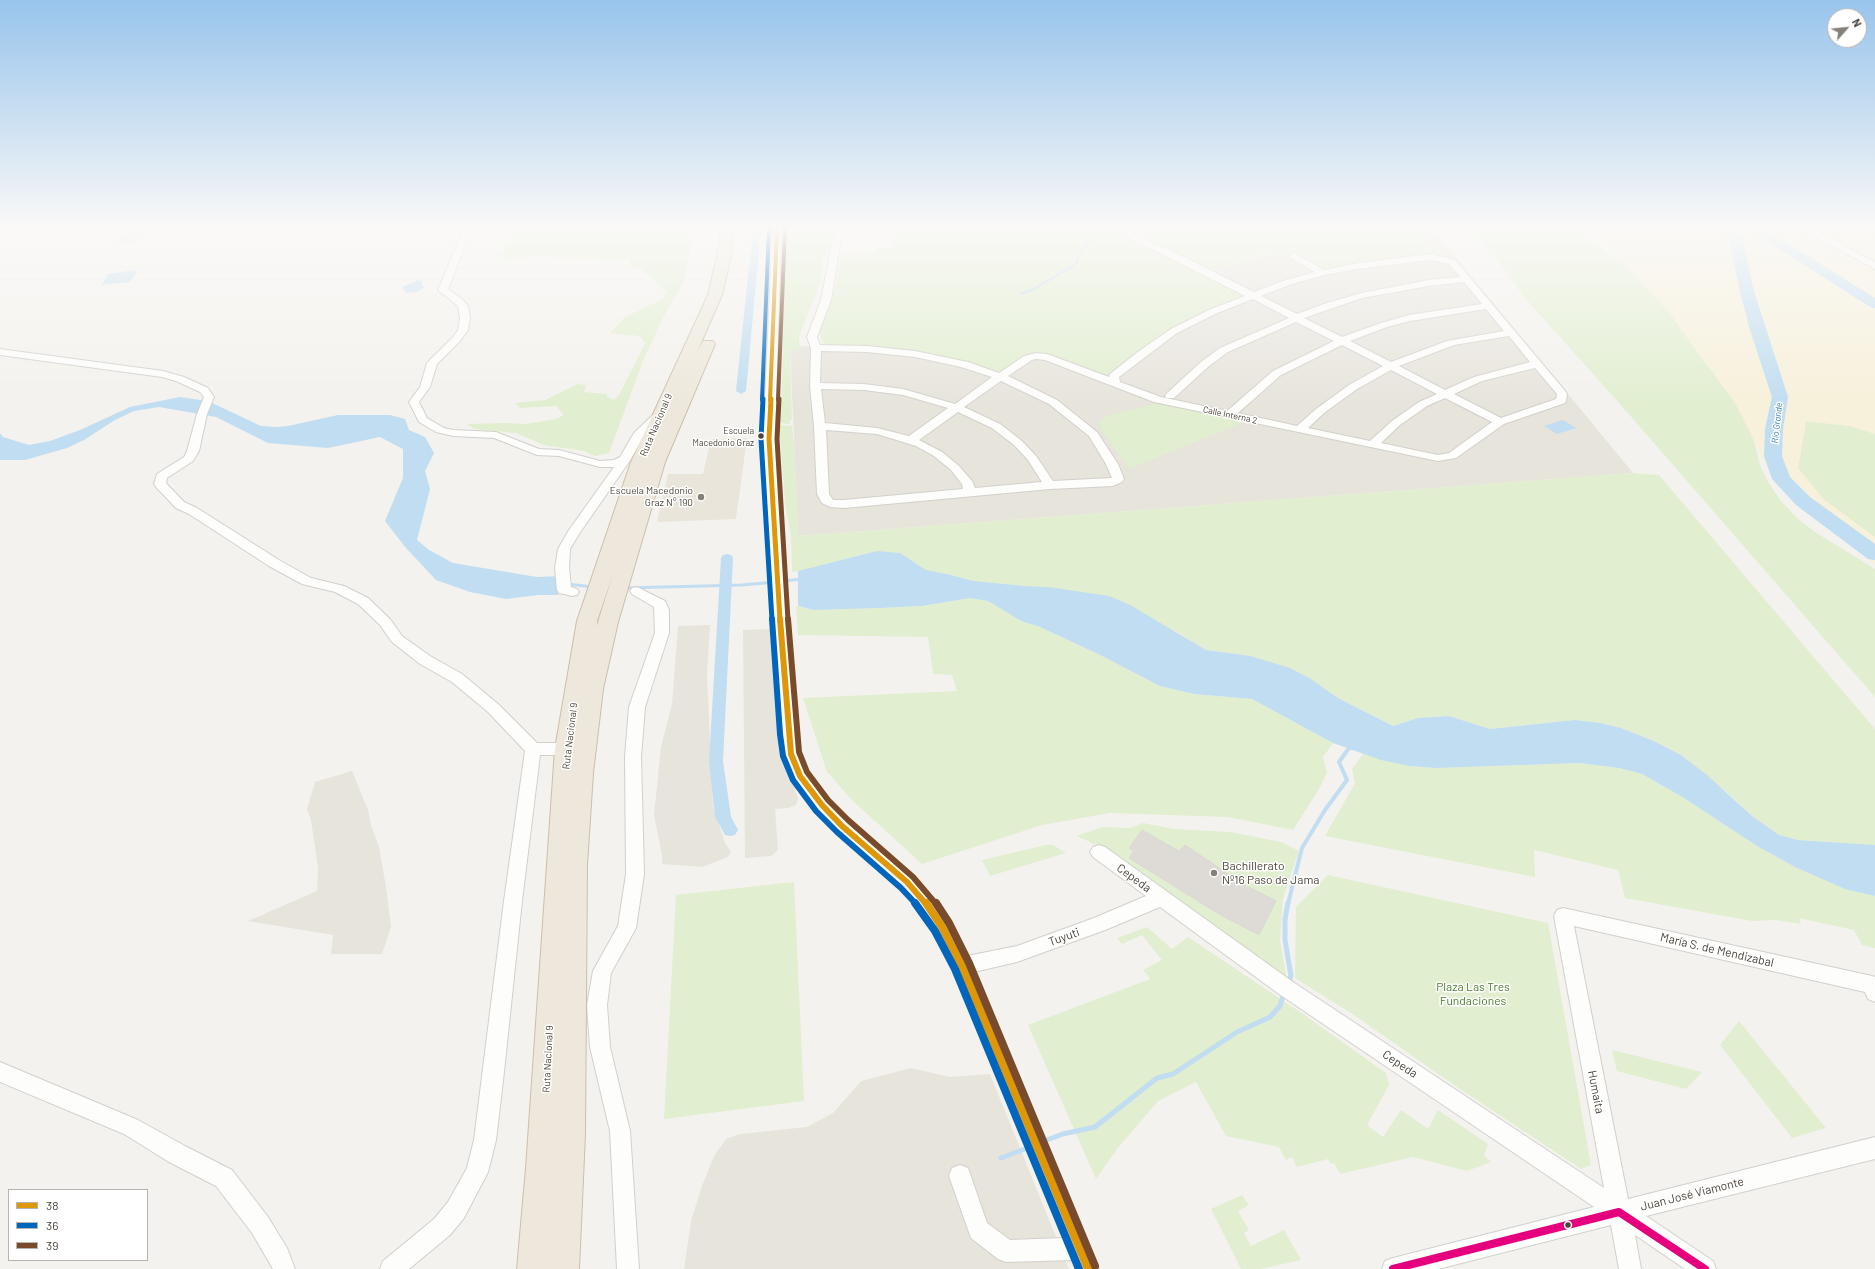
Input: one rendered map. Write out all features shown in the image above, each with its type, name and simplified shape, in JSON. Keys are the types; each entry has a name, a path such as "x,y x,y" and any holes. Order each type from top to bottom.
{"highway":[{"name":"Ruta Nacional 9","path":"617,561 640,462 715,295 717,287"},
{"name":"Ruta Nacional 9","path":"534,1269 543,1160 568,749 598,622 617,561 656,462 727,299 730,287"},
{"name":"Ruta Nacional 9","path":"562,1269 569,1134 575,857 581,773 592,689 598,622"}],"street":[{"path":"444,287 443,290 459,301 463,306 465,318 463,330 457,339 432,363 425,388 414,402 423,420 440,430 453,433 496,435 537,452 558,453 600,464 616,463 625,459"},
{"path":"774,287 769,417 778,598 788,733 791,754 800,776 809,790 842,826 907,882 925,902 942,927 962,966 1084,1259 1006,1251 979,1230 960,1176"},
{"path":"816,348 867,349 915,354 964,364 1001,376 1053,402 1092,434 1112,464 1118,478 1113,482 1050,485 844,504 830,503 823,494 820,426 815,386 816,348 812,337 826,300 828,287"},
{"path":"1236,287 1500,422 1561,401 1562,394 1473,287"},
{"path":"1115,382 1114,376 1174,331 1214,311 1275,287"},
{"path":"1170,396 1205,364 1224,350 1327,306 1361,296 1406,287"},
{"path":"1228,415 1277,373 1342,341 1384,325 1409,318 1489,306"},
{"path":"1300,429 1320,411 1353,387 1391,366 1451,343 1511,333"},
{"path":"0,352 163,374 180,379 204,390 210,397 202,414 193,451 189,458 161,476 160,484 180,505 193,511 274,563 307,581 338,589 363,601 385,622 397,639 426,660 457,678 493,708 533,749 568,749"},
{"name":"Calle Interna 2","path":"1001,376 1028,358 1036,356 1047,357 1115,382 1158,400 1438,458 1452,456 1500,422"},
{"path":"1373,444 1396,423 1423,404 1478,380 1504,371 1537,364"},
{"path":"911,440 1001,376"},
{"path":"815,386 864,387 889,390 916,395 958,407 987,421 1014,439 1032,458 1050,485"},
{"path":"572,592 564,590 562,568 564,549 573,533 625,459 638,435 662,412"},
{"path":"820,426 866,429 911,440 928,448 947,460 968,484 970,493"},
{"path":"628,1269 620,1131 600,1047 597,1005 602,971 627,928 635,874 633,757 637,706 662,633 662,610 660,604 637,591"},
{"path":"390,1269 447,1221 467,1193 477,1172 485,1140 493,1081 514,893 533,749"},
{"name":"Cepeda","path":"1099,852 1286,988 1705,1269"},
{"name":"Tuyuti","path":"962,966 1017,954 1099,924 1161,898"},
{"name":"Humaita","path":"1563,916 1630,1269"},
{"name":"María S. de Mendizabal","path":"1563,916 1873,989"},
{"path":"0,1072 131,1127 177,1154 224,1178 260,1225 279,1256 284,1269"},
{"name":"Juan José Viamonte","path":"1393,1269 1875,1148"}],"shaded area":[{"path":"1174,287 1481,287 1633,473 798,536 790,345 952,359 1000,372 1024,357"},
{"name":"Escuela Macedonio Graz N° 190","path":"747,438 736,519 657,522 668,474 703,474 711,439"},
{"path":"710,625 707,675 713,806 725,843 731,852 728,857 702,867 662,864 662,855 654,815 661,747 672,704 678,626"},
{"path":"770,629 778,738 798,799 796,805 788,808 775,809 778,850 771,856 745,858 743,630"},
{"path":"352,771 368,810 371,825 379,847 386,887 391,927 382,954 331,954 333,935 248,921 317,891 318,868 311,820 307,809 315,782"},
{"path":"911,1068 950,1077 990,1074 1069,1269 684,1269 691,1221 702,1186 714,1156 726,1139 740,1134 807,1127 833,1113 861,1081"}],"green space":[{"path":"661,287 680,287 663,318 643,361 609,453 595,456 584,451 544,445 516,433 474,429 467,424 526,424 556,419 564,415 556,406 520,408 515,403 545,400 577,384 586,385 584,392 607,394 607,397 614,400 619,395 645,343 640,336 610,333 625,317 663,298 666,292"},
{"path":"784,287 819,287 799,336 800,350 790,350 792,420 790,420 790,424 781,423"},
{"path":"835,287 1230,287 1245,295 1177,326 1146,346 1111,374 1102,373 1052,354 1025,356 1000,372 952,359 824,347 819,327"},
{"path":"1517,287 1652,287 1706,364 1731,393 1750,425 1760,465 1768,482 1781,501 1797,518 1815,532 1875,569 1875,697 1620,404 1524,297"},
{"path":"1155,404 1162,404 1244,422 1129,469 1104,434 1100,422 1107,416"},
{"path":"1806,421 1850,426 1875,434 1875,537 1824,500 1798,468"},
{"path":"779,425 792,426 798,536 1633,473 1659,475 1875,729 1875,845 1798,840 1779,835 1752,816 1730,795 1681,755 1654,741 1621,728 1601,723 1575,720 1490,729 1449,716 1418,718 1393,726 1338,698 1311,679 1223,653 1206,650 1173,630 1048,587 974,581 926,570 916,563 877,551 792,572 791,536 785,503"},
{"path":"970,598 988,601 1021,621 1040,627 1100,655 1160,686 1194,694 1252,699 1333,743 1323,757 1327,773 1319,789 1293,830 1228,817 1110,813 1042,825 922,864 853,801 827,772 803,698 957,691 952,675 933,674 928,637 798,635 796,606 814,610 881,608 922,606"},
{"path":"1363,754 1409,766 1436,768 1580,763 1619,768 1642,774 1684,798 1757,846 1795,867 1845,888 1875,896 1875,948 1862,945 1854,930 1799,918 1801,924 1776,920 1752,921 1625,898 1618,870 1534,850 1535,877 1325,836 1355,783 1352,769"},
{"path":"1143,823 1174,829 1231,832 1281,842 1299,851 1283,898 1280,940 1287,980 1107,850 1077,836 1102,827 1130,828"},
{"path":"1046,845 1053,845 1066,853 990,876 982,860"},
{"name":"Plaza Las Tres Fundaciones","path":"1328,875 1548,923 1591,1165 1581,1169 1451,1083 1357,1017 1295,978 1296,907"},
{"path":"794,882 804,1101 664,1119 676,895"},
{"path":"1147,927 1172,949 1188,937 1303,1014 1386,1073 1389,1085 1367,1125 1383,1137 1401,1110 1428,1129 1438,1110 1488,1144 1484,1156 1491,1162 1467,1171 1413,1157 1340,1174 1334,1163 1331,1164 1328,1159 1297,1167 1292,1157 1286,1160 1279,1147 1226,1136 1196,1082 1158,1101 1117,1149 1096,1179 1028,1025 1150,979 1143,970 1162,960 1142,935 1122,944 1117,938"},
{"path":"1739,1021 1826,1128 1792,1138 1720,1045"},
{"path":"1612,1050 1702,1072 1686,1089 1617,1071"},
{"path":"1242,1195 1249,1205 1238,1211 1249,1230 1244,1233 1251,1246 1284,1230 1301,1260 1261,1269 1241,1269 1211,1209"}],"sand":[{"path":"1645,287 1875,287 1875,434 1850,426 1806,421 1798,468 1824,500 1875,537 1875,564 1773,478 1735,403 1668,311"}],"water":[{"path":"402,287 424,288 417,292 406,293"},
{"path":"180,397 208,401 261,426 288,426 338,415 390,415 405,419 409,430 425,437 434,453 425,471 430,489 417,540 429,550 453,563 537,577 561,576 558,595 538,595 506,599 470,592 436,580 406,548 385,521 403,478 403,449 380,437 328,448 268,443 216,417 159,407 134,411 115,420 84,440 67,448 25,460 0,460 0,433 3,437 29,445 50,441 80,430 130,407"},
{"path":"1563,420 1576,428 1557,434 1544,426"},
{"path":"877,551 900,553 926,570 974,581 1048,587 1109,596 1130,605 1206,650 1250,656 1290,668 1311,679 1338,698 1393,726 1418,718 1449,716 1490,729 1575,720 1601,723 1621,728 1654,741 1681,755 1707,775 1752,816 1779,835 1798,840 1875,845 1875,896 1845,889 1795,867 1757,846 1684,798 1642,774 1619,768 1580,763 1436,768 1409,766 1381,760 1333,743 1252,699 1194,694 1160,686 1100,655 1040,627 1021,621 988,601 970,598 922,606 814,610 798,606 798,571"}],"building":[{"name":"Bachillerato Nº16 Paso de Jama","path":"1142,830 1179,851 1185,845 1243,884 1276,901 1259,935 1219,914 1129,858 1134,851 1129,848"}],"waterway":[{"path":"741,391 751,287"},
{"path":"1020,294 1037,287"},
{"name":"Río Grande","path":"1746,287 1780,397 1774,429 1773,456 1781,479 1803,501 1875,554"},
{"name":"Río Grande","path":"1848,287 1875,304"},
{"path":"720,671 727,558"},
{"path":"781,581 803,579"},
{"path":"623,588 742,585 775,582"},
{"path":"567,584 593,587"},
{"path":"721,671 716,761 723,817 730,830"},
{"path":"1288,904 1302,848 1325,810 1347,780 1339,762 1349,748 1352,748"},
{"path":"1288,903 1285,919 1285,940 1291,976 1288,983"},
{"path":"1041,1142 1063,1134 1095,1127 1157,1078 1173,1074 1237,1032 1270,1017 1280,1006 1284,992"},
{"path":"1001,1158 1030,1147"}],"transit line":[{"name":"36","path":"767,287 761,439 770,599 783,756 793,780 816,811 837,832 901,888 919,907 935,931 955,969 1079,1269"},
{"name":"38","path":"775,287 769,439 778,598 791,754 800,776 822,805 842,826 907,882 925,902 942,927 962,966 1088,1269"},
{"name":"39","path":"783,287 777,439 786,597 799,752 807,772 828,800 848,820 913,877 932,898 949,923 969,963 1095,1266"},
{"path":"1393,1269 1619,1212 1705,1269"}],"place":[{"name":"Escuela Macedonio Graz","path":"761,436"},
{"name":"Escuela Macedonio Graz N° 190","path":"701,497"},
{"name":"Bachillerato Nº16 Paso de Jama","path":"1214,873"}]}
